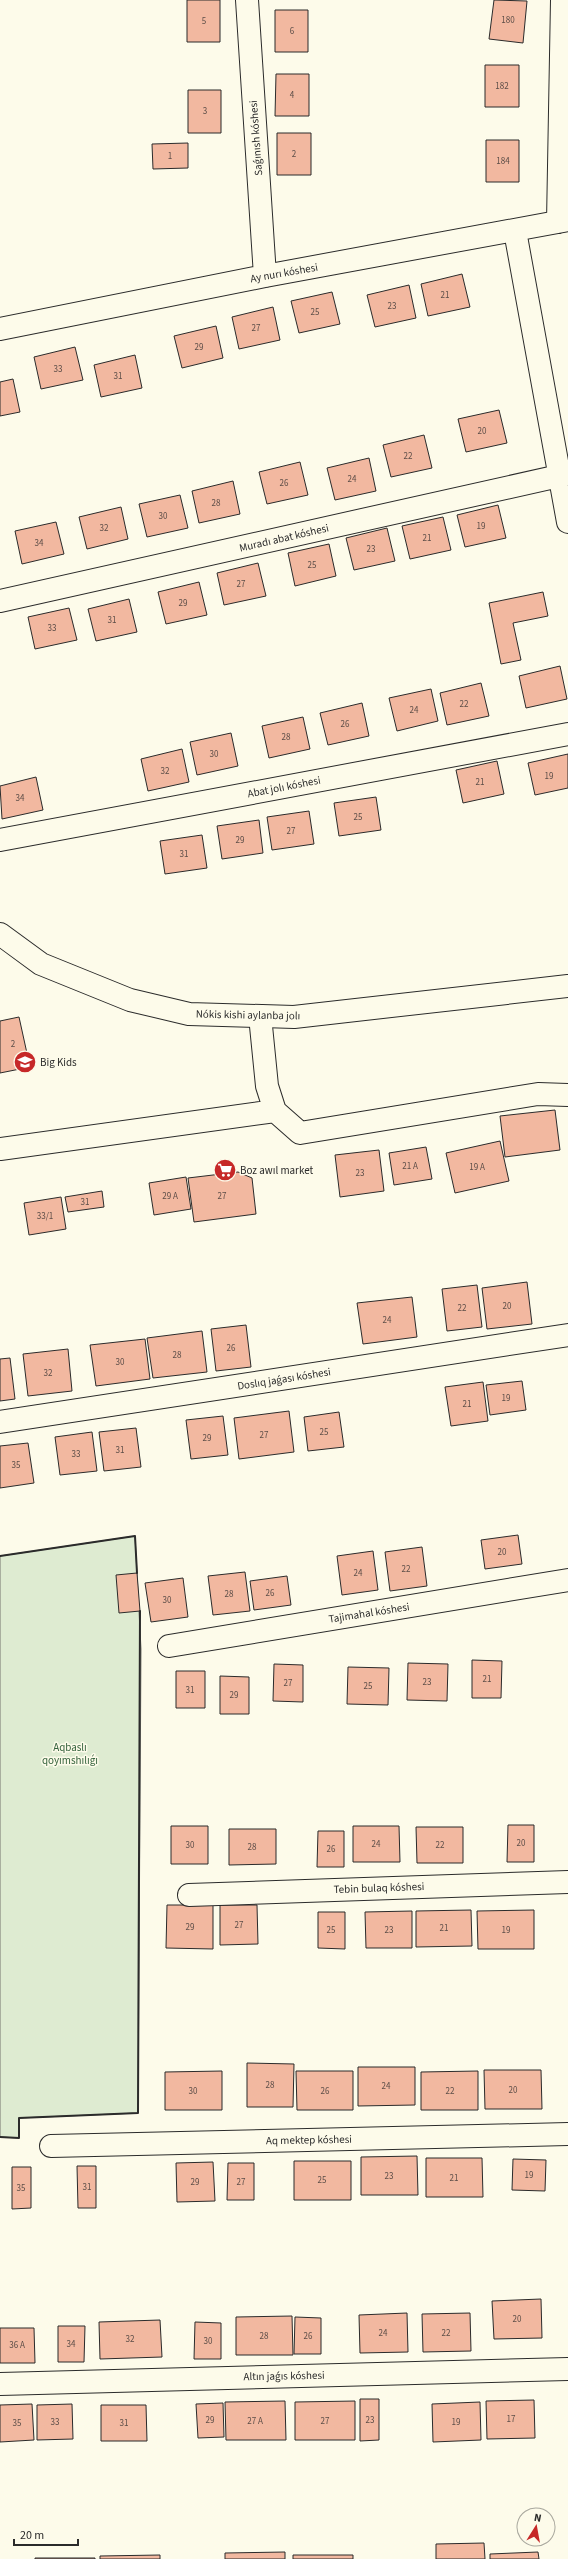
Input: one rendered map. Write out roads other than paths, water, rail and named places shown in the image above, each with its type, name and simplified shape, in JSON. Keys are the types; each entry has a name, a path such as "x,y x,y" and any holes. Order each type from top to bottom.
{"street":[{"name":"Saǵınısh kóshesi","path":"247,0 264,276"},
{"path":"562,0 563,221"},
{"name":"Ay nurı kóshesi","path":"0,330 264,276 563,221"},
{"path":"515,231 564,475 568,522"},
{"name":"Muradı abat kóshesi","path":"0,601 564,475"},
{"name":"Abat jolı kóshesi","path":"0,840 568,734"},
{"name":"Nókis kishi aylanba jolı","path":"0,934 41,964 130,1000 189,1014 294,1018 565,987"},
{"path":"260,1016 268,1086 276,1111 300,1133 538,1094 568,1095"},
{"path":"0,1149 276,1111"},
{"name":"Doslıq jaǵası kóshesi","path":"0,1422 568,1335"},
{"name":"Tajimahal kóshesi","path":"169,1646 568,1580"},
{"name":"Tebin bulaq kóshesi","path":"189,1895 568,1882"},
{"name":"Aq mektep kóshesi","path":"51,2146 568,2134"},
{"name":"Altın jaǵıs kóshesi","path":"0,2384 568,2369"}],"place":[{"name":"Big Kids","path":"25,1062"},
{"name":"Boz awıl market","path":"225,1170"}],"park label":[{"name":"Aqbaslı qoyımshılıǵı","path":"70,1753"}]}
